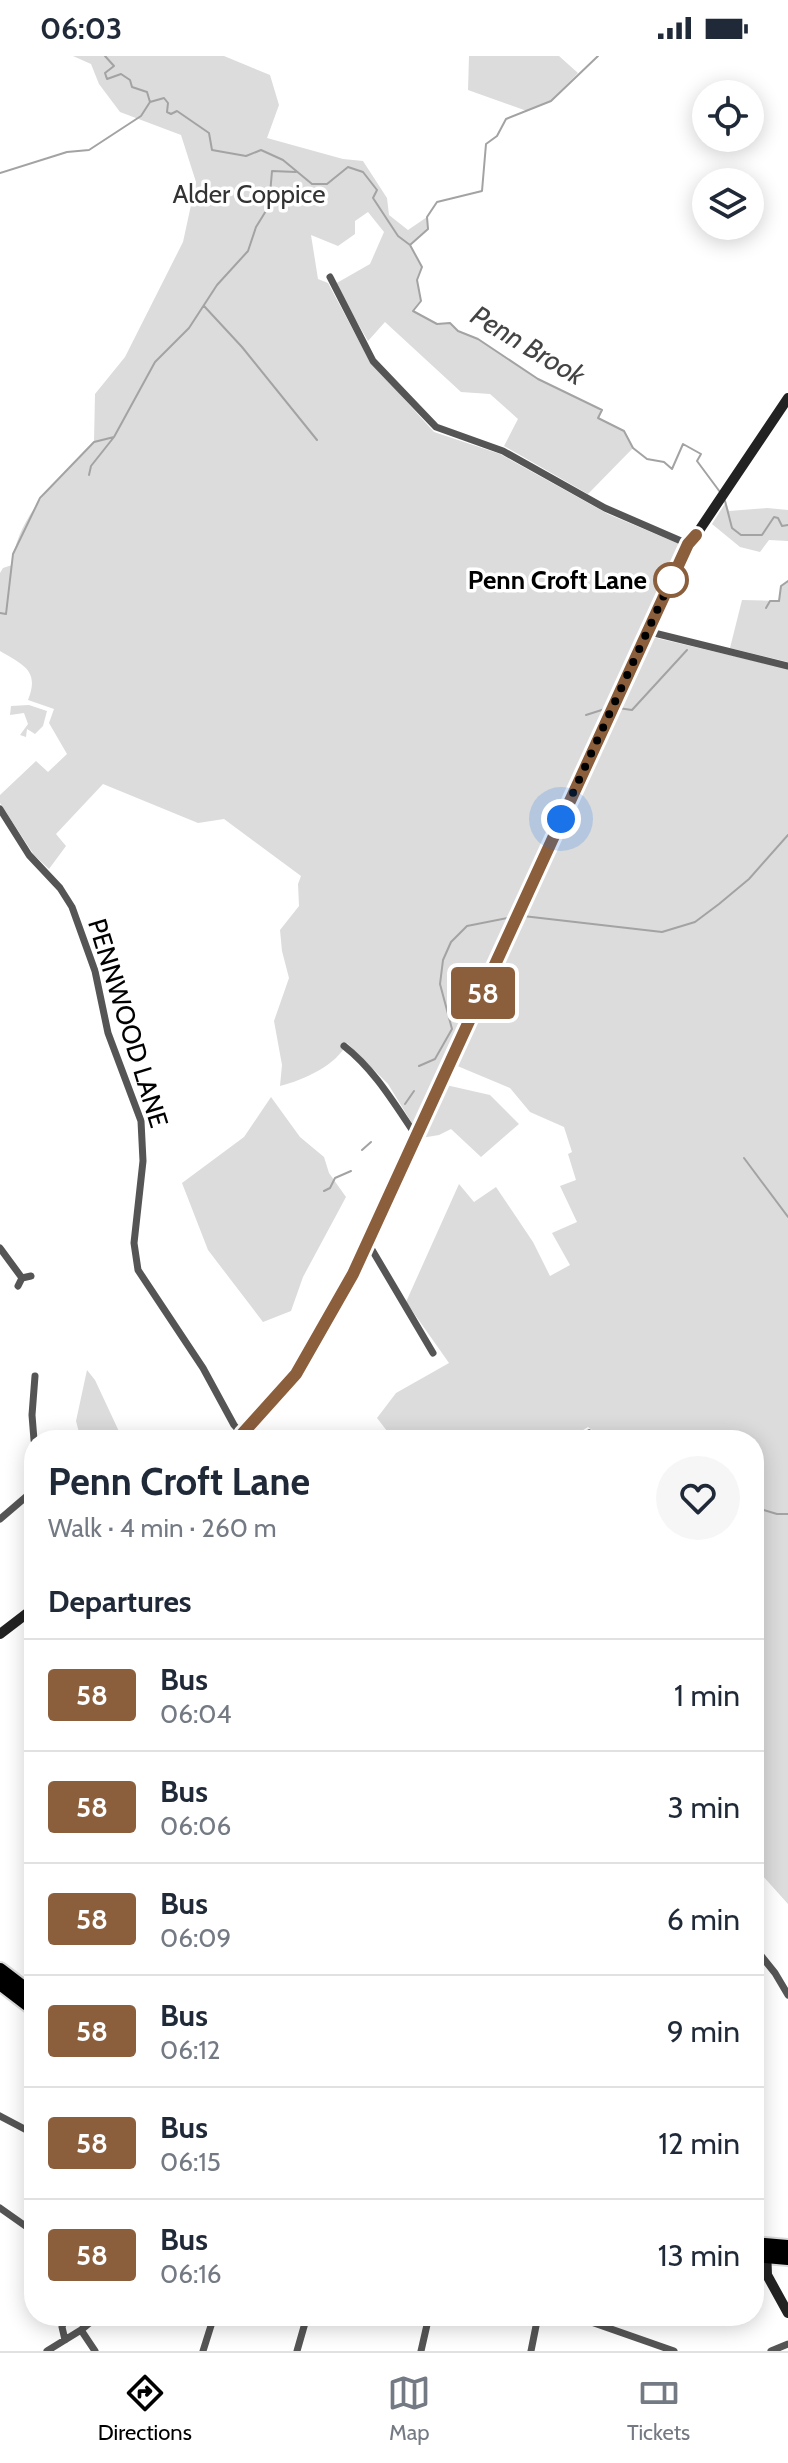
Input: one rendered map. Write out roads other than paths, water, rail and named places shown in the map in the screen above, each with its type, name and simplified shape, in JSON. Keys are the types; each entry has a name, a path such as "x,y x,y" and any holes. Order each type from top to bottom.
{"highway":[{"path":"0,1970 24,1989"},
{"path":"0,1983 24,1991"},
{"path":"764,2250 788,2247"},
{"path":"764,2251 788,2258"}],"street":[{"path":"330,277 373,361 436,427 503,451 605,508 692,540"},
{"path":"248,1430 296,1374 342,1295 417,1137 646,631 692,540 788,398"},
{"path":"646,631 788,666"},
{"name":"PENNWOOD LANE","path":"0,809 29,855 60,888 72,907 95,971 108,1033 137,1108 143,1138 134,1243 138,1270 203,1368 237,1430"},
{"path":"344,1046 378,1080 417,1137"},
{"path":"368,1243 433,1353"},
{"path":"0,1248 24,1280"},
{"path":"33,1430 35,1376"},
{"path":"0,1519 24,1499"},
{"path":"0,1634 24,1618"},
{"path":"764,1959 788,1995"},
{"path":"0,2116 24,2129"},
{"path":"0,2208 24,2225"},
{"path":"764,2264 788,2313"},
{"path":"62,2326 65,2340"},
{"path":"47,2351 86,2326"},
{"path":"203,2351 211,2326"},
{"path":"297,2351 304,2326"},
{"path":"421,2351 427,2326"},
{"path":"531,2351 536,2326"},
{"path":"603,2326 674,2351"},
{"path":"81,2330 95,2351"},
{"path":"771,2351 788,2344"}],"waterway":[{"name":"Penn Brook","path":"105,56 114,66 105,73 107,79 121,74 130,80 132,87 147,92 150,102 164,98 168,103 167,112 177,111 209,133 212,150 246,156 261,150 283,160 312,184 327,184 348,167 363,172 377,190 373,198 398,236 410,245 422,267 417,280 421,301 413,311 437,324 450,323 458,331 478,339 538,379 602,410 598,418 624,431 633,448 647,459 664,462 672,469 683,444 701,454 697,461 720,492"},
{"path":"410,245 428,229 427,217 437,202 482,191 486,144 497,136 506,119 551,101 598,56"},
{"path":"0,173 67,152 89,150 141,116 150,102"},
{"path":"0,613 6,614 13,554 40,498 94,442 114,437 155,362 189,328 217,285 248,251 256,227 269,206 272,171 296,172"},
{"path":"204,306 242,347 317,440"},
{"path":"89,475 91,466 114,437"},
{"name":"Penn Brook","path":"725,501 732,528 741,535 762,535 774,517 782,526 788,525"},
{"path":"766,608 770,601 779,601 781,586 788,581"},
{"path":"618,708 632,710 687,650"},
{"path":"586,715 608,708"},
{"path":"523,916 662,932 695,922 749,879 788,835"},
{"path":"419,1066 435,1059 452,1029 440,984 443,960 451,942 467,926 513,917"},
{"path":"405,1104 414,1091"},
{"path":"362,1150 371,1142"},
{"path":"744,1158 788,1217"},
{"path":"324,1191 330,1188 335,1178 351,1171"},
{"path":"764,1510 788,1514"}],"place":[{"name":"Penn Croft Lane","path":"671,580"}],"park label":[{"name":"Alder Coppice","path":"249,194"}]}
